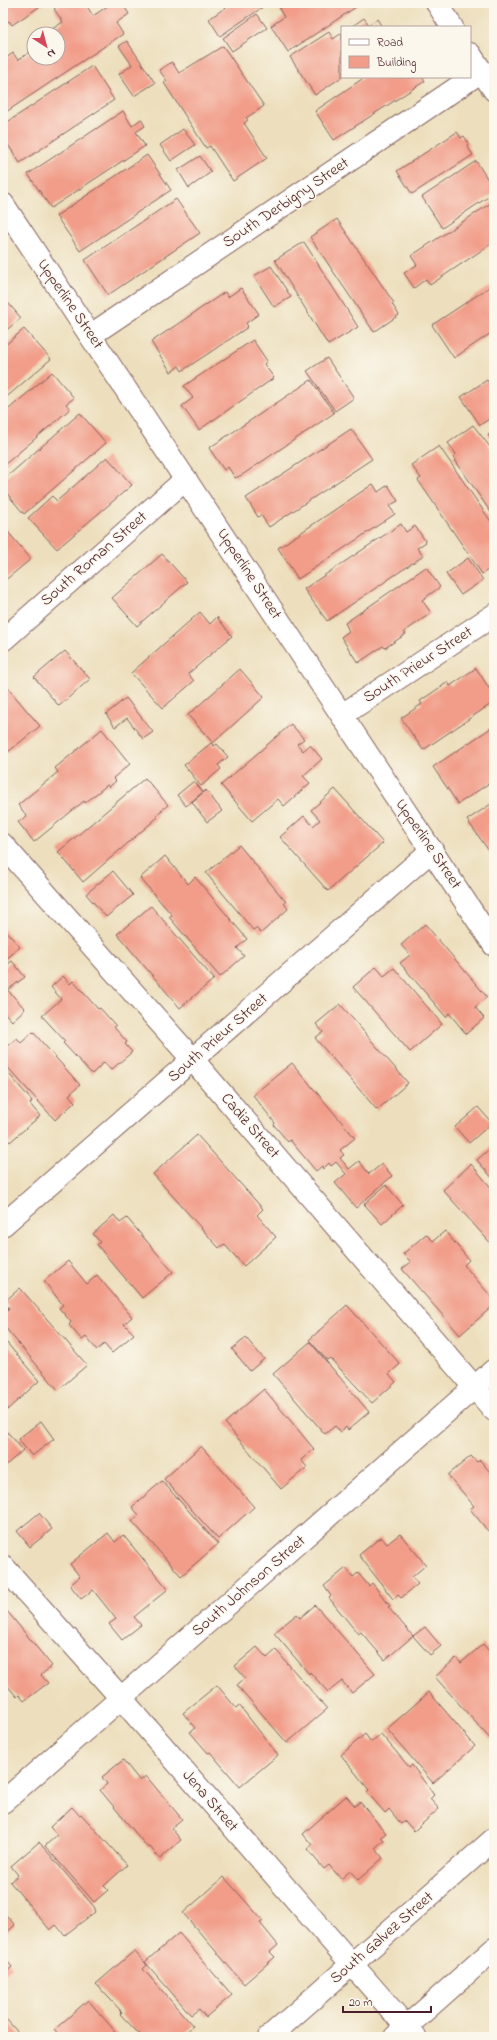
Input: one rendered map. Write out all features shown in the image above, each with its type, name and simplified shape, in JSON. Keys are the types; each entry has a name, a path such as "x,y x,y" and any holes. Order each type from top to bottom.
{"street":[{"path":"436,3 451,26"},
{"path":"476,62 494,90"},
{"name":"South Derbigny Street","path":"91,335 453,78"},
{"name":"Upperline Street","path":"3,204 494,945"},
{"name":"South Roman Street","path":"3,640 186,479"},
{"name":"South Prieur Street","path":"342,715 494,615"},
{"name":"Cadiz Street","path":"3,845 193,1060 494,1410"},
{"name":"South Prieur Street","path":"3,1225 432,850"},
{"name":"South Johnson Street","path":"3,1802 494,1370"},
{"name":"Jena Street","path":"3,1566 121,1698 352,1964 406,2034"},
{"name":"South Galvez Street","path":"269,2037 494,1838"},
{"path":"406,2034 494,1949"}],"building":[{"path":"3,3 45,3 12,25 9,21 3,25"},
{"path":"62,3 85,3 93,16 112,3 122,3 129,14 116,23 123,34 3,114 3,60 13,53 18,60 26,55 26,66 66,66 66,26 57,26 63,22 54,9"},
{"path":"232,3 269,3 220,36 209,19"},
{"path":"288,3 362,3 288,52 271,26 284,17 279,9"},
{"path":"257,14 267,28 232,51 223,38"},
{"path":"364,18 369,25 377,19 381,26 352,26"},
{"path":"329,32 333,39 341,34 341,78 315,95 290,57"},
{"path":"127,41 155,83 134,96 119,74 132,65 119,46"},
{"path":"223,46 264,106 246,118 248,120 244,123 267,158 233,181 210,146 206,148 164,83 167,81 159,70 172,62 179,73"},
{"path":"92,66 114,100 20,163 3,137 3,125"},
{"path":"364,78 423,78 425,81 334,140 315,111"},
{"path":"123,111 132,126 141,119 145,126 136,132 145,146 51,208 28,174"},
{"path":"183,129 195,145 171,161 160,145"},
{"path":"457,132 461,138 464,136 469,144 467,146 473,155 412,194 397,171"},
{"path":"147,155 171,190 80,251 56,216"},
{"path":"200,156 211,172 189,188 178,170"},
{"path":"476,161 494,189 494,193 442,228 422,197"},
{"path":"176,199 200,233 108,295 85,260"},
{"path":"494,201 494,242 430,285 426,279 414,288 404,273 417,265 411,256"},
{"path":"337,219 394,303 392,304 399,315 374,332 310,237"},
{"path":"304,242 358,327 328,345 275,260"},
{"path":"271,266 291,297 274,307 254,276"},
{"path":"494,284 494,331 454,358 432,325"},
{"path":"241,288 259,314 246,323 248,327 182,371 179,366 171,372 151,342 225,292 228,297"},
{"path":"3,297 21,318 3,333"},
{"path":"24,329 51,359 3,400 3,347"},
{"path":"253,340 267,361 264,364 274,378 199,430 182,406 193,398 184,386"},
{"path":"327,358 354,398 335,411 307,371"},
{"path":"52,372 74,398 66,404 70,409 3,466 3,414"},
{"path":"311,380 334,413 242,475 235,478 228,467 224,470 209,448"},
{"path":"487,380 494,390 494,416 480,425 461,397"},
{"path":"80,413 106,443 24,514 3,489 3,480"},
{"path":"473,425 494,452 494,517 453,457 456,454 448,443"},
{"path":"351,429 372,459 269,527 261,515 258,517 246,498"},
{"path":"494,431 494,444 488,435"},
{"path":"439,446 494,526 494,566 482,574 418,480 421,478 411,465"},
{"path":"107,457 132,485 57,549 28,518 52,496 57,501"},
{"path":"373,484 378,492 388,485 398,501 389,506 395,514 298,579 278,548"},
{"path":"401,524 406,532 415,526 426,542 417,548 423,556 327,621 304,589"},
{"path":"3,526 31,559 3,582"},
{"path":"162,554 187,582 137,626 112,598"},
{"path":"468,558 483,580 461,595 446,574"},
{"path":"426,567 440,587 422,600 431,613 404,632 406,634 385,648 383,646 358,663 341,637 349,631 345,623"},
{"path":"200,612 210,624 217,617 232,636 188,674 194,681 163,708 131,673"},
{"path":"65,651 90,679 59,706 34,677"},
{"path":"476,668 494,696 494,702 423,750 401,718 422,704 420,701 448,682 450,686"},
{"path":"240,669 264,697 213,743 188,715"},
{"path":"6,686 40,726 3,756 3,688"},
{"path":"126,698 153,732 143,739 127,718 115,727 106,714"},
{"path":"291,724 304,739 297,744 303,751 310,745 322,759 303,776 310,783 284,806 278,799 252,821 221,785"},
{"path":"491,728 492,730 494,728 494,780 458,804 433,767"},
{"path":"102,729 130,764 113,778 116,781 109,787 107,785 85,803 84,801 34,842 18,822 27,816 18,805 58,772 55,768"},
{"path":"211,743 214,746 217,744 228,757 218,765 221,769 201,786 184,765"},
{"path":"145,778 168,805 156,815 158,817 83,882 58,852"},
{"path":"194,781 203,792 186,806 177,795"},
{"path":"335,789 383,843 328,891 280,837 304,816 313,826 320,820 311,810"},
{"path":"206,790 222,811 207,822 192,802"},
{"path":"494,802 494,858 467,820"},
{"path":"239,845 286,902 284,903 288,909 261,933 256,928 253,930 206,873"},
{"path":"165,856 188,884 195,877 247,939 237,948 244,956 220,977 169,917 172,915 140,878"},
{"path":"113,871 133,895 106,917 86,894"},
{"path":"151,906 214,979 180,1008 117,934"},
{"path":"425,924 487,997 475,1007 484,1018 466,1034 449,1013 446,1017 400,963 410,955 401,945"},
{"path":"3,928 20,947 3,962"},
{"path":"12,961 25,977 9,989 3,981 3,968"},
{"path":"376,967 384,976 394,968 442,1024 410,1052 353,987"},
{"path":"63,976 70,984 73,981 98,1009 100,1008 116,1026 114,1027 127,1042 125,1044 132,1052 111,1070 104,1062 92,1074 63,1043 65,1041 42,1016 61,999 51,987"},
{"path":"3,985 25,1009 12,1021 3,1011"},
{"path":"340,1004 408,1083 377,1110 315,1038 323,1032 316,1024"},
{"path":"33,1032 80,1085 69,1095 75,1102 55,1120 3,1062 3,1049 17,1038 21,1043"},
{"path":"292,1063 355,1138 340,1150 344,1155 340,1158 349,1169 359,1161 369,1174 382,1164 392,1176 356,1208 335,1183 346,1174 336,1162 331,1166 329,1163 323,1169 322,1166 316,1171 290,1140 288,1142 253,1095"},
{"path":"3,1067 32,1101 30,1104 40,1116 10,1142 3,1134"},
{"path":"478,1107 492,1123 469,1143 455,1127"},
{"path":"197,1135 263,1209 257,1215 276,1237 244,1266 224,1244 219,1248 153,1174"},
{"path":"494,1145 494,1180 477,1160"},
{"path":"471,1164 494,1191 494,1247 443,1190"},
{"path":"386,1185 403,1205 382,1224 364,1204"},
{"path":"114,1215 120,1223 127,1218 173,1272 142,1298 97,1245 100,1242 93,1234"},
{"path":"445,1231 469,1260 464,1265 494,1300 494,1305 460,1335 402,1269 411,1262 403,1254 426,1234 433,1241"},
{"path":"68,1261 87,1284 97,1275 132,1317 124,1324 134,1334 112,1353 104,1344 97,1350 86,1337 82,1340 69,1325 71,1322 59,1308 63,1305 44,1281"},
{"path":"20,1288 87,1365 58,1390 3,1325 3,1314 9,1308 4,1302"},
{"path":"347,1305 400,1364 389,1374 396,1382 372,1403 330,1358 327,1360 309,1340"},
{"path":"246,1338 264,1359 250,1371 232,1349"},
{"path":"3,1342 5,1344 7,1343 39,1381 6,1411 3,1407"},
{"path":"310,1342 369,1412 348,1430 346,1427 340,1432 335,1426 325,1434 273,1374"},
{"path":"264,1389 314,1449 301,1460 307,1467 281,1489 225,1423"},
{"path":"41,1421 54,1439 32,1456 18,1439"},
{"path":"3,1427 23,1450 3,1468"},
{"path":"201,1446 254,1507 218,1539 164,1479"},
{"path":"471,1456 477,1462 480,1460 494,1477 494,1532 491,1528 488,1531 470,1509 474,1506 448,1475"},
{"path":"162,1481 218,1544 181,1576 132,1521 139,1515 132,1507"},
{"path":"39,1513 52,1529 30,1547 17,1531"},
{"path":"108,1533 115,1542 123,1535 168,1589 134,1617 141,1625 122,1640 109,1624 116,1619 93,1590 81,1599 70,1585 80,1577 70,1564"},
{"path":"400,1534 426,1565 412,1577 418,1584 401,1598 398,1595 393,1599 359,1555 381,1537 387,1544"},
{"path":"346,1568 353,1577 358,1573 369,1586 372,1583 390,1606 388,1607 413,1636 385,1660 361,1632 358,1634 329,1598 331,1596 324,1586"},
{"path":"315,1605 375,1674 352,1693 342,1681 328,1692 310,1672 309,1674 274,1633 297,1614 300,1618"},
{"path":"7,1611 52,1666 41,1675 48,1683 24,1701 19,1695 17,1697 5,1683 3,1685 3,1614"},
{"path":"425,1627 441,1646 430,1655 413,1636"},
{"path":"483,1644 494,1657 494,1743 435,1677 456,1658 461,1663"},
{"path":"257,1647 267,1658 276,1650 327,1709 287,1743 237,1685 245,1678 235,1666"},
{"path":"217,1685 236,1708 239,1705 278,1755 240,1787 210,1752 208,1753 190,1732 195,1728 183,1713"},
{"path":"429,1692 475,1746 433,1783 387,1729"},
{"path":"365,1734 371,1742 381,1734 409,1767 412,1765 434,1795 430,1799 439,1809 414,1831 405,1821 401,1824 389,1809 385,1813 367,1792 369,1790 341,1755"},
{"path":"123,1760 140,1781 146,1776 182,1819 171,1828 181,1840 160,1859 150,1847 148,1848 100,1790 107,1784 102,1777"},
{"path":"346,1796 355,1806 360,1802 386,1833 381,1837 384,1840 375,1848 383,1858 358,1880 350,1871 341,1879 329,1865 324,1869 307,1849 312,1845 303,1834"},
{"path":"72,1807 79,1815 81,1814 127,1865 104,1886 108,1890 94,1902 45,1846 57,1835 50,1827"},
{"path":"39,1842 95,1908 95,1912 65,1935 56,1925 50,1930 10,1882 18,1875 11,1866"},
{"path":"224,1877 263,1921 260,1923 278,1945 270,1952 275,1957 244,1984 183,1913"},
{"path":"3,1912 15,1925 3,1936"},
{"path":"179,1933 232,1995 206,2017 199,2009 191,2015 145,1962"},
{"path":"134,1951 147,1965 143,1969 193,2026 181,2037 142,2037 120,2014 122,2012 96,1984"},
{"path":"3,1956 12,1967 3,1975"},
{"path":"88,2000 120,2037 60,2037 54,2030"},
{"path":"6,2019 22,2037 3,2037 3,2022"}]}
